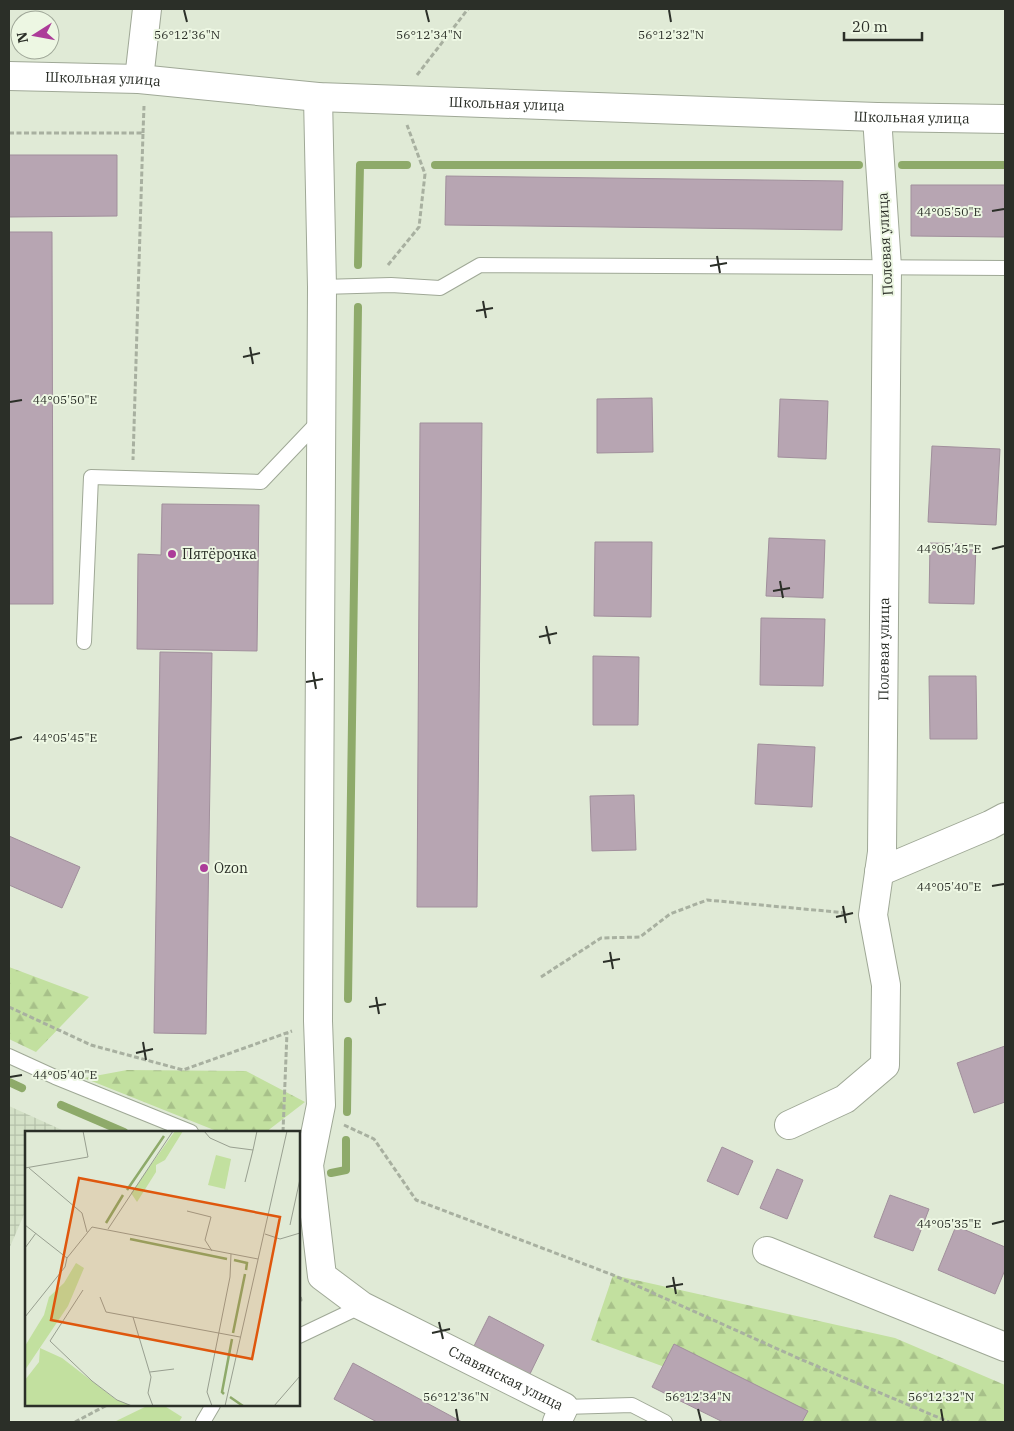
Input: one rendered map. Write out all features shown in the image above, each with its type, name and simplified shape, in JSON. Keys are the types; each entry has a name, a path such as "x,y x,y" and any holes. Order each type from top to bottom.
{"street":[{"path":"142,91 147,9"},
{"name":"Школьная улица","path":"9,76 142,91 877,117 1005,119"},
{"name":"Славянская улица","path":"318,97 322,286 318,1021 321,1106 304,1165 322,1276 362,1306 561,1415"},
{"name":"Полевая улица","path":"789,1125 845,1099 885,1065 886,985 872,915 882,852 888,267 877,117"},
{"path":"879,872 1005,817"},
{"path":"766,1252 1005,1347"}],"lane":[{"path":"322,286 440,288 480,265 1005,268"},
{"path":"84,642 91,476 261,482 322,418"},
{"path":"9,1056 189,1131"},
{"path":"300,1336 362,1306"},
{"path":"561,1415 632,1404 665,1422"},
{"path":"203,1422 212,1406"}],"path":[{"path":"372,286 419,227 425,174 398,100 468,9"},
{"path":"133,478 143,133 142,91"},
{"path":"9,133 143,133"},
{"path":"541,977 602,938 640,937 670,914 707,900 872,915"},
{"path":"9,1007 91,1045 183,1070 318,1021"},
{"path":"283,1131 287,1032"},
{"path":"321,1106 333,1120 374,1139 416,1200 613,1276 949,1422"},
{"path":"75,1422 105,1406"}],"shaded area":[{"path":"9,1106 62,1130 25,1131 25,1212 9,1249"}],"green space":[{"path":"9,967 89,997 36,1052 9,1039"},
{"path":"127,1070 246,1071 305,1102 267,1131 216,1131 84,1078"},
{"path":"613,1275 895,1338 1005,1385 1005,1422 793,1422 741,1395 591,1340"},
{"path":"147,1406 165,1406 182,1417 179,1422 114,1422"}],"building":[{"path":"9,155 117,155 117,216 9,217"},
{"path":"446,176 843,181 842,230 445,225"},
{"path":"911,185 1005,185 1005,237 911,236"},
{"path":"9,232 52,232 53,604 9,604"},
{"path":"652,398 653,452 597,453 597,399"},
{"path":"780,399 828,401 826,459 778,457"},
{"path":"420,423 482,423 477,907 417,907"},
{"path":"932,446 1000,449 996,525 928,522"},
{"path":"162,504 259,505 257,651 137,649 138,554 161,555"},
{"path":"769,538 825,540 823,598 766,596"},
{"path":"595,542 652,542 651,617 594,616"},
{"path":"930,543 976,544 974,604 929,603"},
{"path":"761,618 825,619 823,686 760,685"},
{"path":"160,652 212,653 206,1034 154,1033"},
{"path":"593,656 639,657 638,725 593,725"},
{"path":"929,676 976,676 977,739 930,739"},
{"path":"758,744 815,747 812,807 755,804"},
{"path":"634,795 636,850 592,851 590,796"},
{"path":"9,836 80,867 62,908 9,885"},
{"path":"1005,1046 1005,1102 974,1113 957,1063"},
{"path":"722,1147 753,1161 738,1195 707,1181"},
{"path":"777,1169 803,1180 787,1219 760,1208"},
{"path":"890,1195 929,1209 913,1251 874,1237"},
{"path":"956,1226 1005,1247 1005,1270 995,1294 938,1270"},
{"path":"489,1316 544,1345 528,1378 472,1350"},
{"path":"674,1344 808,1411 802,1422 723,1422 652,1387"},
{"path":"353,1363 462,1422 377,1422 334,1399"}],"waterway":[{"path":"358,265 360,165 407,165"},
{"path":"435,165 859,165"},
{"path":"902,165 1005,165"},
{"path":"348,999 358,307"},
{"path":"347,1112 348,1041"},
{"path":"9,1082 22,1088"},
{"path":"61,1105 122,1131"},
{"path":"331,1173 346,1170 346,1140"}],"place":[{"name":"Пятёрочка","path":"172,554"},
{"name":"Ozon","path":"204,868"}]}
